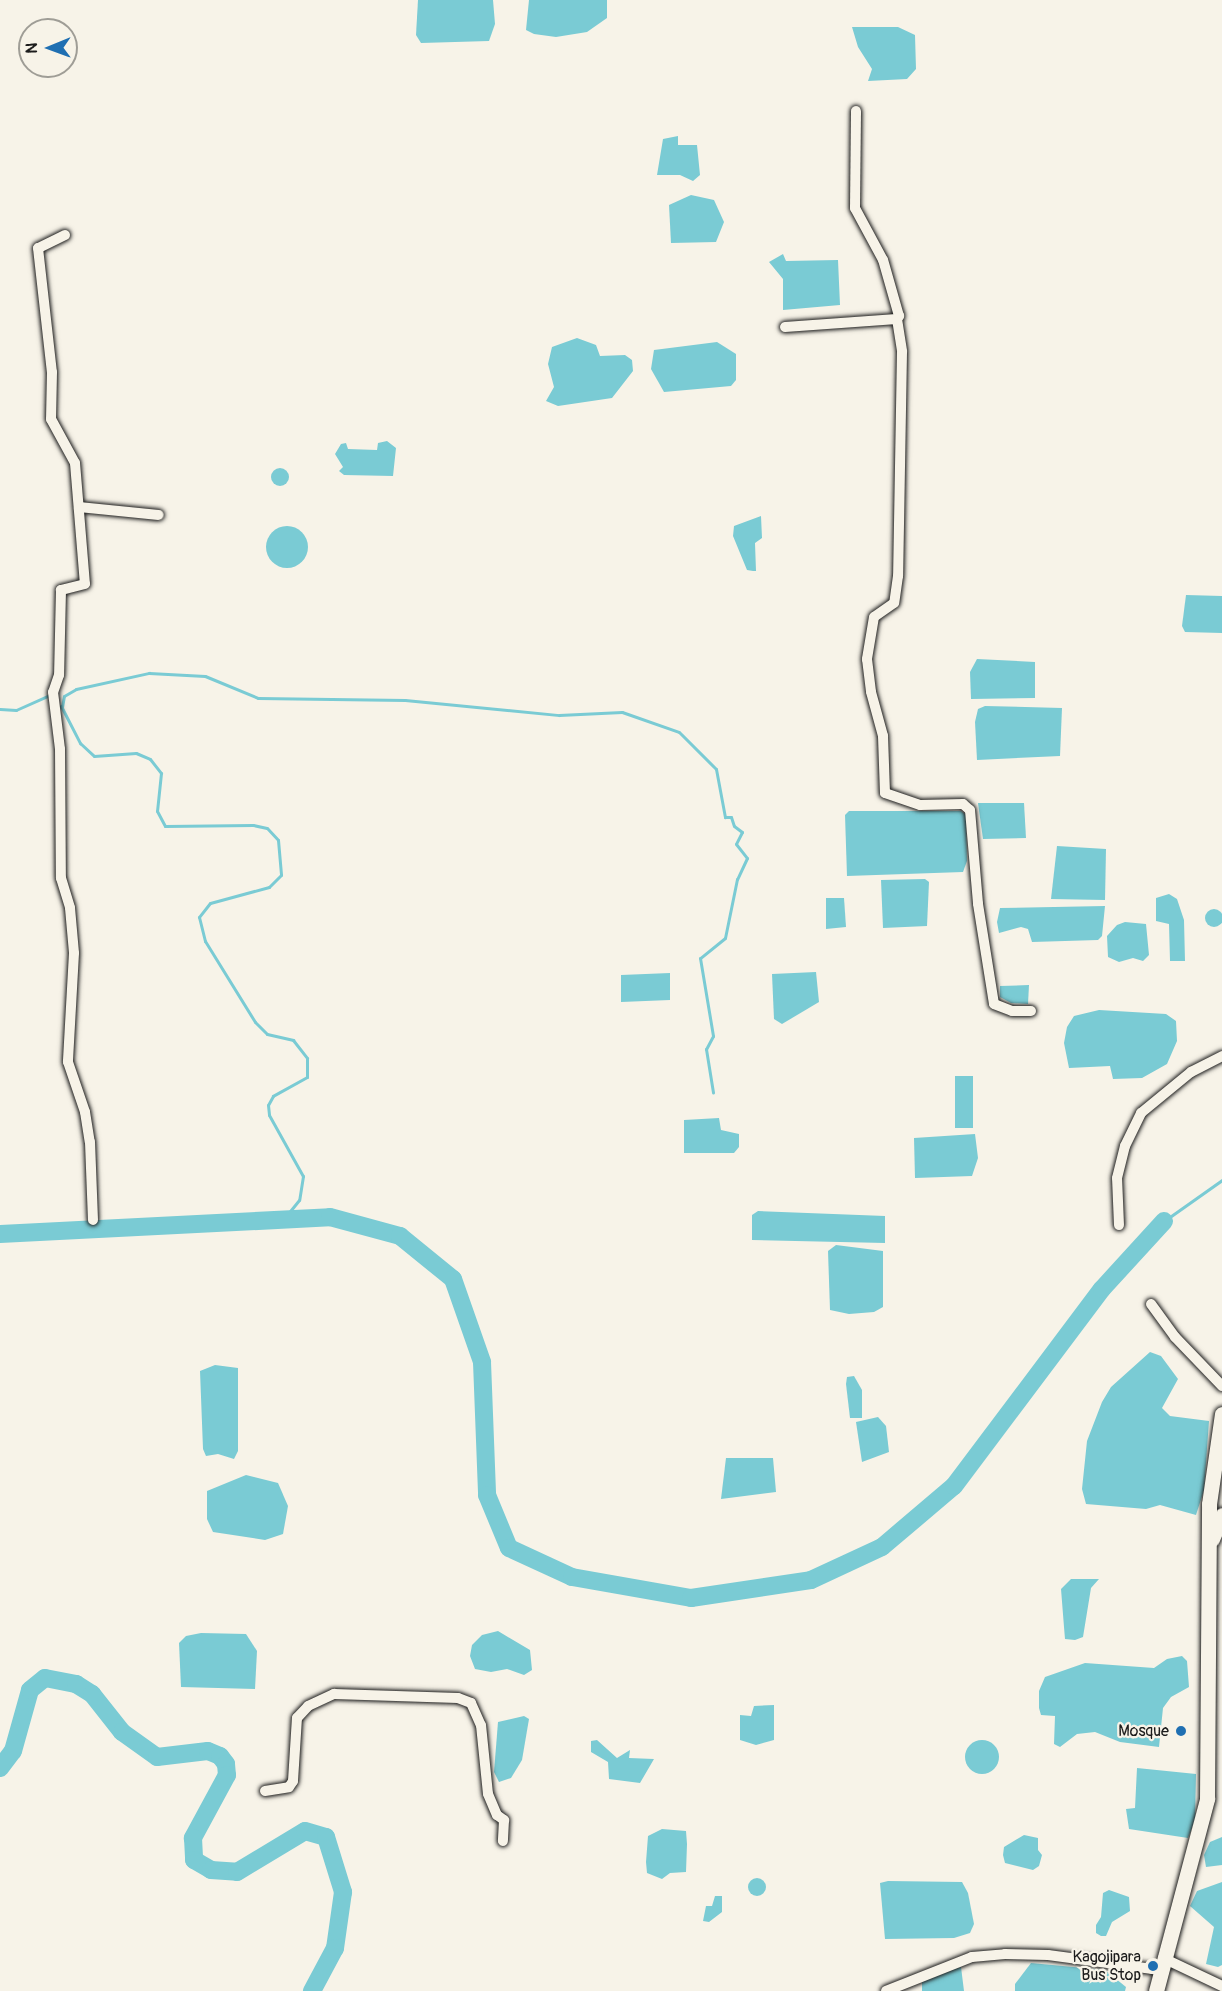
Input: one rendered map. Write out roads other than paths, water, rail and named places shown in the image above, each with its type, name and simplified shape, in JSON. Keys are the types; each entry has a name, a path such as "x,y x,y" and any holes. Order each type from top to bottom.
{"highway":[{"path":"1156,1991 1161,1964 1198,1842 1207,1799 1209,1504 1222,1414"},
{"path":"1210,1545 1222,1515"}],"street":[{"path":"856,111 855,208 883,260 902,352 898,576 894,603 874,617 867,659 871,692 883,736 885,793 920,805 963,804 970,810 978,904 994,1004 1012,1011 1031,1011"},
{"path":"65,235 38,248 52,372 51,419 75,463 85,584 61,590 59,675 53,692 60,749 61,878 70,908 74,953 68,1062 85,1112 90,1142 93,1220"},
{"path":"785,327 897,319"},
{"path":"80,507 159,515"},
{"path":"1119,1226 1117,1178 1125,1146 1141,1113 1191,1072 1222,1056"},
{"path":"1151,1304 1181,1344 1222,1386"},
{"path":"265,1791 289,1787 293,1780 297,1718 308,1706 334,1694 458,1698 471,1703 481,1725 488,1794 497,1815 504,1820 503,1841"},
{"path":"886,1991 972,1957 1005,1954 1161,1964 1222,1986"}],"water":[{"path":"418,0 493,0 495,24 489,41 421,43 416,35"},
{"path":"529,0 607,0 607,18 587,32 556,37 534,34 526,30"},
{"path":"852,27 898,27 915,35 916,69 907,79 868,81 872,69 858,47"},
{"path":"678,136 678,145 697,145 700,175 693,181 680,175 657,175 663,139"},
{"path":"691,195 714,200 724,222 716,242 671,243 669,205"},
{"path":"783,254 786,261 838,260 840,305 783,310 783,279 769,262"},
{"path":"577,338 596,345 600,356 625,355 632,360 633,371 612,398 558,406 546,401 554,387 548,364 552,347"},
{"path":"717,342 736,354 736,380 731,386 664,392 651,369 654,350"},
{"path":"387,441 396,448 393,476 344,475 339,471 343,467 335,454 341,444 346,443 348,449 377,450 378,443"},
{"path":"276,468 284,468 289,473 287,484 276,486 271,481 271,473"},
{"path":"761,516 762,538 755,543 756,571 747,570 733,536 734,526"},
{"path":"287,526 295,527 302,532 307,539 307,555 302,562 295,567 287,568 279,567 272,562 267,555 266,547 267,539 272,532 279,527"},
{"path":"1186,595 1222,596 1222,633 1185,632 1182,626"},
{"path":"977,659 1035,662 1035,698 971,699 970,672"},
{"path":"985,706 1062,708 1060,756 977,760 975,722 978,709"},
{"path":"978,803 1024,803 1026,838 983,839"},
{"path":"849,811 961,811 966,815 967,861 963,872 847,876 845,815"},
{"path":"1057,846 1106,849 1105,900 1051,899"},
{"path":"925,879 929,882 927,926 883,928 881,880"},
{"path":"1169,894 1177,899 1184,920 1185,961 1170,961 1169,924 1156,921 1156,898"},
{"path":"826,898 844,898 846,927 826,929"},
{"path":"1105,906 1102,936 1098,940 1032,942 1028,929 1021,927 999,933 997,922 1000,908"},
{"path":"1214,909 1220,912 1223,918 1220,924 1214,927 1208,924 1205,918 1208,912"},
{"path":"1125,922 1146,924 1149,955 1143,961 1133,958 1119,962 1108,957 1107,936 1117,925"},
{"path":"816,972 819,1002 782,1024 774,1019 772,974"},
{"path":"670,973 670,1000 621,1002 621,975"},
{"path":"1029,985 1028,1004 1011,1003 1000,997 1000,986"},
{"path":"1099,1010 1166,1014 1176,1021 1177,1041 1167,1064 1142,1078 1113,1079 1110,1066 1069,1068 1064,1043 1067,1027 1074,1016"},
{"path":"955,1076 973,1076 973,1128 955,1128"},
{"path":"719,1118 721,1130 739,1134 739,1147 734,1153 684,1153 684,1120"},
{"path":"975,1134 978,1158 972,1176 915,1178 914,1138"},
{"path":"758,1211 885,1216 885,1243 752,1240 752,1215"},
{"path":"836,1245 883,1251 883,1307 874,1312 849,1314 830,1310 828,1251"},
{"path":"1150,1352 1161,1356 1178,1379 1162,1408 1170,1416 1209,1421 1204,1490 1196,1515 1160,1505 1146,1509 1086,1504 1082,1489 1087,1441 1102,1402 1111,1387"},
{"path":"215,1365 238,1368 238,1451 234,1459 218,1454 206,1456 203,1449 200,1371"},
{"path":"854,1376 862,1390 862,1418 850,1418 846,1384 847,1377"},
{"path":"878,1417 886,1426 889,1452 862,1462 856,1422"},
{"path":"726,1458 773,1458 776,1492 721,1499"},
{"path":"246,1475 278,1483 288,1506 283,1534 265,1540 213,1532 207,1519 207,1491"},
{"path":"1071,1579 1099,1579 1091,1588 1083,1637 1075,1640 1065,1639 1061,1589"},
{"path":"498,1631 530,1650 532,1670 524,1675 507,1669 491,1672 475,1669 470,1656 472,1645 482,1635"},
{"path":"201,1633 246,1634 257,1651 255,1689 181,1687 179,1643 186,1636"},
{"path":"1182,1656 1187,1661 1189,1687 1171,1697 1163,1708 1159,1747 1120,1742 1095,1732 1077,1734 1060,1747 1054,1744 1055,1716 1041,1715 1039,1708 1039,1691 1045,1677 1085,1663 1154,1668 1167,1659"},
{"path":"774,1705 774,1740 756,1745 740,1740 740,1715 751,1716 754,1706"},
{"path":"524,1716 529,1719 522,1760 511,1778 499,1782 494,1772 498,1722"},
{"path":"597,1740 617,1758 630,1750 629,1758 654,1759 640,1783 609,1779 608,1762 591,1752 591,1741"},
{"path":"982,1740 994,1745 999,1757 994,1769 982,1774 970,1769 965,1757 970,1745"},
{"path":"1137,1768 1196,1774 1195,1820 1188,1838 1129,1829 1126,1809 1135,1808"},
{"path":"662,1829 686,1831 687,1844 686,1872 670,1873 662,1879 647,1873 646,1862 648,1836"},
{"path":"1024,1835 1038,1838 1038,1850 1042,1855 1039,1866 1033,1870 1005,1863 1004,1847"},
{"path":"1222,1837 1222,1865 1206,1867 1204,1855 1210,1842"},
{"path":"757,1878 763,1881 766,1887 763,1893 757,1896 751,1893 748,1887 751,1881"},
{"path":"888,1881 962,1882 968,1893 974,1924 970,1933 954,1938 885,1939 880,1883"},
{"path":"1222,1882 1222,1965 1218,1967 1206,1964 1214,1927 1190,1906 1197,1891"},
{"path":"1109,1890 1129,1897 1130,1911 1112,1922 1106,1936 1101,1936 1096,1933 1096,1925 1101,1917 1103,1893"},
{"path":"715,1896 722,1896 722,1912 709,1922 703,1921 706,1906 712,1906"},
{"path":"1031,1963 1105,1970 1126,1987 1125,1991 1015,1991 1015,1984"},
{"path":"961,1967 964,1991 922,1991 922,1978"}],"waterway":[{"path":"62,707 64,696 76,689 149,673 205,676 258,698 405,700 559,715 622,712 679,732 716,769 725,817 731,817 734,826 742,832 736,844 747,858 737,879 725,938 700,958 713,1036 706,1049 713,1092"},
{"path":"0,709 16,710 52,694"},
{"path":"61,706 80,743 94,756 136,753 150,759 161,773 157,811 165,826 253,825 267,828 278,840 281,875 269,887 210,903 199,917 205,941 255,1022 267,1034 293,1040 307,1058 307,1077 273,1096 268,1105 269,1115 303,1176 299,1200 283,1220"},
{"path":"1164,1221 1222,1180"},
{"path":"0,1234 330,1217 400,1236 453,1279 482,1362 487,1495 509,1548 572,1577 691,1598 811,1580 882,1547 954,1486 1102,1289 1164,1221"},
{"path":"0,1768 13,1751 30,1690 45,1678 76,1684 92,1694 122,1732 157,1757 208,1751 220,1756 226,1764 227,1775 193,1838 194,1860 211,1870 237,1872 305,1831 326,1837 343,1892 335,1948 312,1991"}],"place":[{"name":"Mosque","path":"1181,1731"},
{"name":"Kagojipara Bus Stop","path":"1153,1966"}]}
